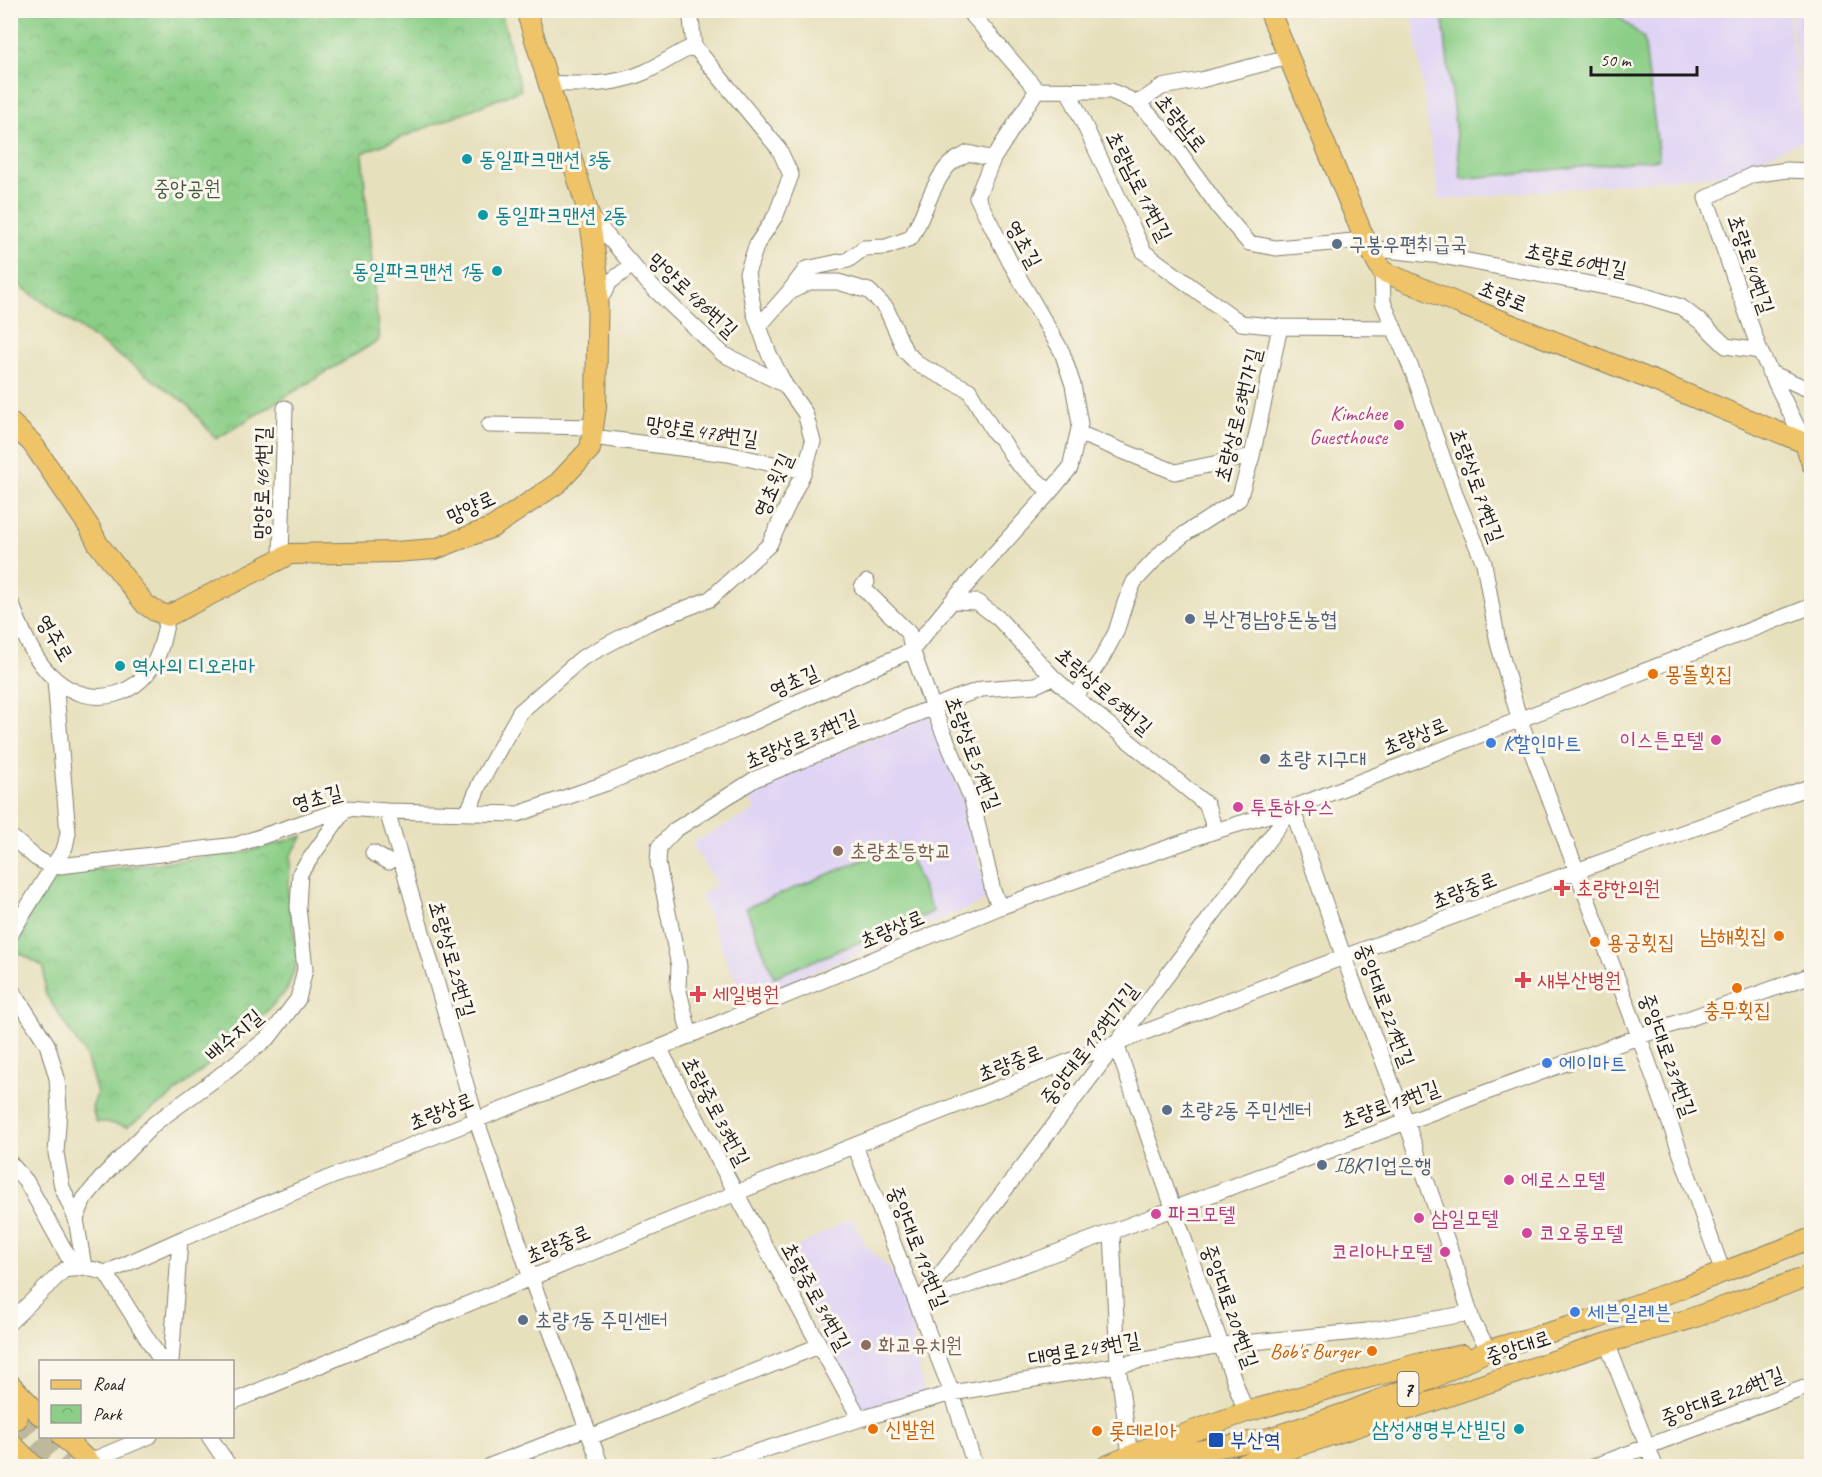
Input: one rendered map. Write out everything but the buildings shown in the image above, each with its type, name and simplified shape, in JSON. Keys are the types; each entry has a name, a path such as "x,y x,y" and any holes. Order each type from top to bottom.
{"main road":[{"name":"망양로","path":"168,616 290,554 435,549 493,527 558,483 590,449 596,406 598,276 589,214 526,10"},
{"path":"1269,10 1366,244 1382,271"},
{"name":"초량로","path":"1382,271 1464,306 1808,440"},
{"path":"10,422 32,443 90,528 98,544 145,604 168,616"},
{"path":"1808,440 1812,464"},
{"name":"중앙대로","path":"1106,1467 1246,1412 1421,1363 1489,1350 1596,1319 1812,1238"},
{"name":"중앙대로","path":"1239,1467 1607,1343 1690,1319 1810,1278"},
{"name":"중앙대로","path":"1130,1456 1163,1457 1266,1438 1346,1413 1429,1380 1489,1350"},
{"path":"10,1384 39,1414"},
{"path":"63,1438 90,1464"},
{"path":"10,1443 34,1467"}],"street":[{"path":"548,83 578,85 612,82 644,73 673,55 694,46 690,10"},
{"path":"968,10 1037,90"},
{"name":"영초윗길","path":"468,812 480,783 520,712 582,658 648,623 710,599 769,545 804,471 813,442 805,413 785,385 769,354 754,312 747,273 757,244 776,215 791,175 779,149 694,46"},
{"path":"1138,103 1162,87 1201,80 1288,57"},
{"name":"초량남로","path":"1037,90 1111,91 1138,103 1163,129 1220,209 1249,243 1276,248 1366,244"},
{"name":"영초길","path":"52,867 236,845 346,808 387,812 518,814 608,783 736,730 912,650 952,601 1070,468 1078,433 1080,424 1073,385 1062,352 1005,253 977,198 993,159 1037,90"},
{"name":"초량남로17번길","path":"1068,90 1144,252 1241,323 1280,327 1394,328"},
{"path":"759,326 806,269 848,260 864,248 886,247 911,238 922,219 932,192 949,165 968,153 993,159"},
{"name":"초량로40번길","path":"1808,440 1769,372 1760,351 1706,198 1752,175 1787,170 1812,171"},
{"name":"망양로486번길","path":"589,214 649,284 723,354 785,385"},
{"name":"초량로60번길","path":"1366,244 1632,292 1681,307 1726,346 1760,351"},
{"path":"597,304 610,282 632,266"},
{"name":"초량상로79번길","path":"1382,271 1383,302 1437,437 1457,499 1484,563 1498,643 1519,718"},
{"path":"788,293 809,282 838,282 869,291 886,308 905,351 919,365 969,390 994,432 1016,462 1050,492"},
{"name":"초량상로63번가길","path":"1075,697 1102,658 1116,632 1134,582 1162,551 1239,499 1252,456 1280,327"},
{"path":"1769,372 1812,390"},
{"name":"망양로461번길","path":"281,558 285,408"},
{"name":"망양로478번길","path":"489,424 592,432 728,454 804,471"},
{"path":"1078,433 1175,472 1252,456"},
{"name":"초량상로51번길","path":"867,582 862,587 909,633 912,650 933,708 972,800 993,891 1000,907"},
{"name":"영주로","path":"10,600 25,636 39,660 55,680 79,693 102,698 123,693 146,675 159,653 168,616"},
{"name":"초량상로63번길","path":"952,601 977,602 998,618 1075,697 1207,806 1215,831"},
{"name":"초량상로","path":"106,1273 180,1240 476,1119 690,1036 1000,907 1215,831 1292,808 1812,606"},
{"name":"초량상로37번길","path":"690,1036 678,987 679,966 658,864 659,847 675,830 754,779 982,690 1036,686 1053,677"},
{"path":"10,935 65,847 68,833 55,680"},
{"name":"중앙대로231번길","path":"1519,718 1639,1036 1723,1273"},
{"name":"초량중로","path":"234,1401 736,1193 1116,1044 1576,870 1812,786"},
{"name":"배수지길","path":"76,1220 84,1199 155,1123 270,1036 298,999 305,969 298,907 300,873 346,808"},
{"name":"중앙대로221번길","path":"1292,808 1344,958 1406,1120 1473,1323 1489,1350"},
{"name":"중앙대로195번가길","path":"918,1304 1292,808"},
{"name":"초량상로25번길","path":"387,812 476,1119 531,1278 601,1467"},
{"path":"10,836 36,858 52,867"},
{"path":"373,853 389,862"},
{"name":"초량로13번길","path":"918,1304 1406,1120 1812,975"},
{"path":"10,987 47,1044 57,1078 56,1153 62,1187 76,1220 80,1268"},
{"name":"중앙대로209번길","path":"1116,1044 1246,1412"},
{"name":"초량중로33번길","path":"659,1048 736,1193"},
{"name":"중앙대로195번길","path":"855,1146 952,1393 975,1467"},
{"path":"10,1163 26,1181 80,1268"},
{"name":"초량중로34번길","path":"736,1193 860,1419"},
{"path":"1112,1232 1118,1365 1130,1456"},
{"path":"171,1360 180,1240"},
{"path":"10,1322 64,1270 80,1268 106,1273 161,1360"},
{"name":"대영로243번길","path":"713,1467 860,1419 952,1393 1221,1345 1367,1331 1470,1313"},
{"name":"중앙대로226번길","path":"1607,1343 1655,1467"},
{"path":"490,1467 819,1346"},
{"name":"중앙대로226번길","path":"1648,1447 1812,1385"},
{"path":"90,1464 148,1438"},
{"path":"210,1438 229,1467"},
{"path":"1595,1467 1648,1447"}],"shaded area":[{"path":"1412,11 1788,11 1804,140 1725,174 1439,200"},
{"path":"1791,11 1811,11 1810,159"},
{"name":"초량초등학교","path":"929,715 969,813 988,900 744,1000 700,896 716,885 692,843 755,810 745,790"},
{"path":"851,1218 867,1246 894,1274 915,1323 913,1342 925,1394 863,1412 779,1257"}],"green space":[{"name":"중앙공원","path":"11,10 501,11 521,90 362,153 379,340 216,439 187,404 11,279"},
{"path":"1442,11 1612,11 1644,38 1659,159 1461,179"},
{"path":"1812,16 1811,72 1802,17"},
{"path":"303,836 291,855 288,895 298,960 287,990 243,1036 165,1101 127,1127 96,1122 92,1107 97,1093 86,1056 45,993 44,967 13,949 50,872 118,868 246,852"},
{"path":"904,843 933,912 774,977 746,908"}],"tunnel":[{"path":"17,1419 63,1466"}],"place":[{"name":"동일파크맨션 3동","path":"467,159"},
{"name":"동일파크맨션 2동","path":"483,215"},
{"name":"구봉우편취급국","path":"1337,244"},
{"name":"동일파크맨션 1동","path":"497,271"},
{"name":"Kimchee Guesthouse","path":"1399,425"},
{"name":"부산경남양돈농협","path":"1190,619"},
{"name":"역사의 디오라마","path":"120,666"},
{"name":"몽돌횟집","path":"1653,674"},
{"name":"이스튼모텔","path":"1716,740"},
{"name":"K할인마트","path":"1491,743"},
{"name":"초량 지구대","path":"1265,759"},
{"name":"투톤하우스","path":"1238,807"},
{"name":"초량초등학교","path":"838,851"},
{"name":"초량한의원","path":"1562,888"},
{"name":"남해횟집","path":"1779,936"},
{"name":"용궁횟집","path":"1595,942"},
{"name":"새부산병원","path":"1523,980"},
{"name":"충무횟집","path":"1737,988"},
{"name":"세일병원","path":"698,994"},
{"name":"에이마트","path":"1547,1063"},
{"name":"초량2동 주민센터","path":"1167,1110"},
{"name":"IBK기업은행","path":"1322,1165"},
{"name":"에로스모텔","path":"1509,1180"},
{"name":"파크모텔","path":"1156,1214"},
{"name":"삼일모텔","path":"1419,1218"},
{"name":"코오롱모텔","path":"1527,1233"},
{"name":"코리아나모텔","path":"1445,1252"},
{"name":"세븐일레븐","path":"1575,1312"},
{"name":"초량1동 주민센터","path":"523,1320"},
{"name":"화교유치원","path":"866,1345"},
{"name":"Bob's Burger","path":"1372,1351"},
{"name":"신발원","path":"873,1429"},
{"name":"삼성생명부산빌딩","path":"1519,1429"},
{"name":"롯데리아","path":"1097,1431"},
{"name":"부산역","path":"1216,1440"}]}
